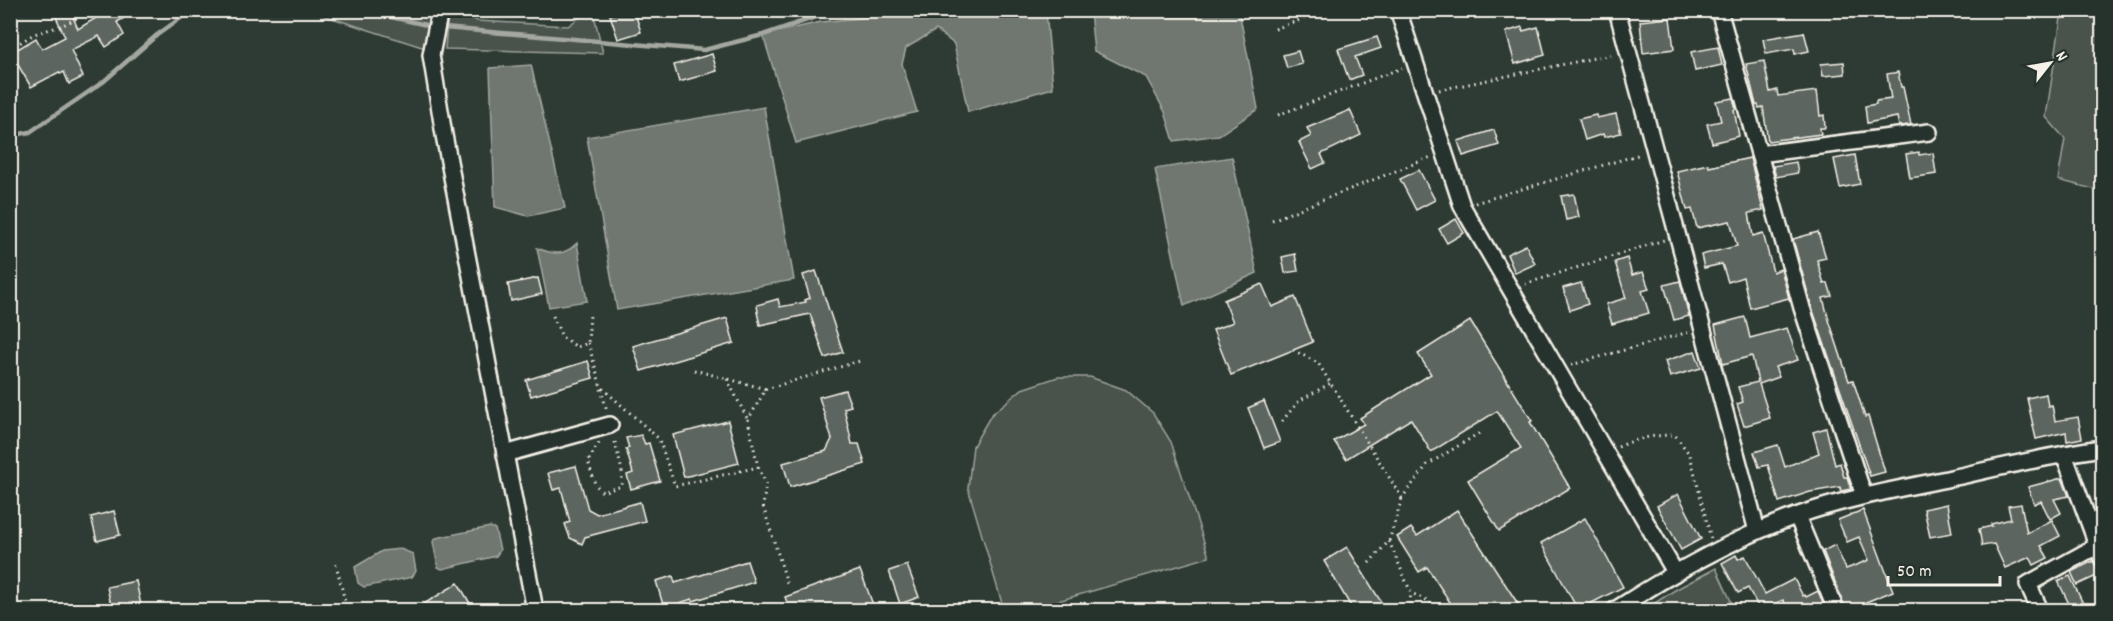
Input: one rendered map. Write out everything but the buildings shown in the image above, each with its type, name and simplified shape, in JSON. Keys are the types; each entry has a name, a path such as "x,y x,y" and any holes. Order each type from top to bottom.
{"street":[{"path":"440,10 431,55 446,146 535,610"},
{"path":"1398,10 1462,206 1675,572"},
{"path":"1617,10 1757,531"},
{"path":"1719,10 1802,308 1864,496"},
{"path":"1759,154 1929,132"},
{"path":"505,454 610,425"},
{"path":"1615,610 1675,572 1757,531 1797,516 1864,496 2103,448"},
{"path":"2040,610 2028,584 2100,552 2064,454"},
{"path":"1797,516 1836,610"}],"path":[{"path":"10,49 34,34 61,26 94,10"},
{"path":"1275,29 1327,10"},
{"path":"1425,93 1628,52"},
{"path":"1278,116 1415,63"},
{"path":"1462,206 1654,151"},
{"path":"1272,220 1444,152"},
{"path":"1510,289 1677,236"},
{"path":"590,315 588,343 601,387 622,471 622,486 602,492 595,484 588,461 610,425"},
{"path":"553,316 562,337 577,347 588,343"},
{"path":"1556,369 1702,328"},
{"path":"1293,350 1318,363 1402,498"},
{"path":"694,370 766,389 860,361"},
{"path":"727,379 748,420 758,467 766,483 764,506 788,586"},
{"path":"1282,421 1299,401 1330,383"},
{"path":"601,387 659,438 675,486 758,467"},
{"path":"748,420 766,389"},
{"path":"1369,563 1389,541 1402,498 1427,465 1481,432"},
{"path":"1605,453 1636,439 1654,435 1675,435 1690,455 1714,552"},
{"path":"1389,541 1411,594 1409,610"},
{"path":"336,564 347,610"},
{"path":"1411,594 1429,601 1434,610"}],"shaded area":[{"path":"310,11 429,11 425,48"},
{"path":"448,11 462,11 477,21 568,26 588,11 593,11 603,53 445,49"},
{"path":"927,11 1046,11 1053,88 968,112 954,44 936,30 906,48 902,64 917,112 796,143 763,35 821,22"},
{"path":"1090,11 1239,11 1258,109 1219,135 1174,141 1165,112 1146,77 1094,51"},
{"path":"2075,11 2102,11 2102,184 2097,190 2058,180 2065,139 2046,117 2061,18"},
{"path":"531,65 565,208 528,216 495,207 490,68"},
{"path":"764,107 794,280 617,310 587,137"},
{"path":"1232,157 1257,273 1184,306 1155,169"},
{"path":"577,243 587,301 549,307 537,248 558,253 568,250"},
{"path":"1058,377 1090,377 1126,390 1153,413 1171,442 1209,557 1027,610 1004,610 968,488 973,446 991,415 1022,389"},
{"path":"490,527 495,529 500,550 496,556 442,569 438,567 433,542 436,538"},
{"path":"400,549 413,554 416,571 412,577 364,587 358,583 355,567 382,551"},
{"path":"1716,568 1735,610 1644,610 1675,590"}],"waterway":[{"path":"10,136 30,132 103,82 157,35 192,10"},
{"path":"360,10 431,26"},
{"path":"444,28 704,50 763,35 836,10"}]}
